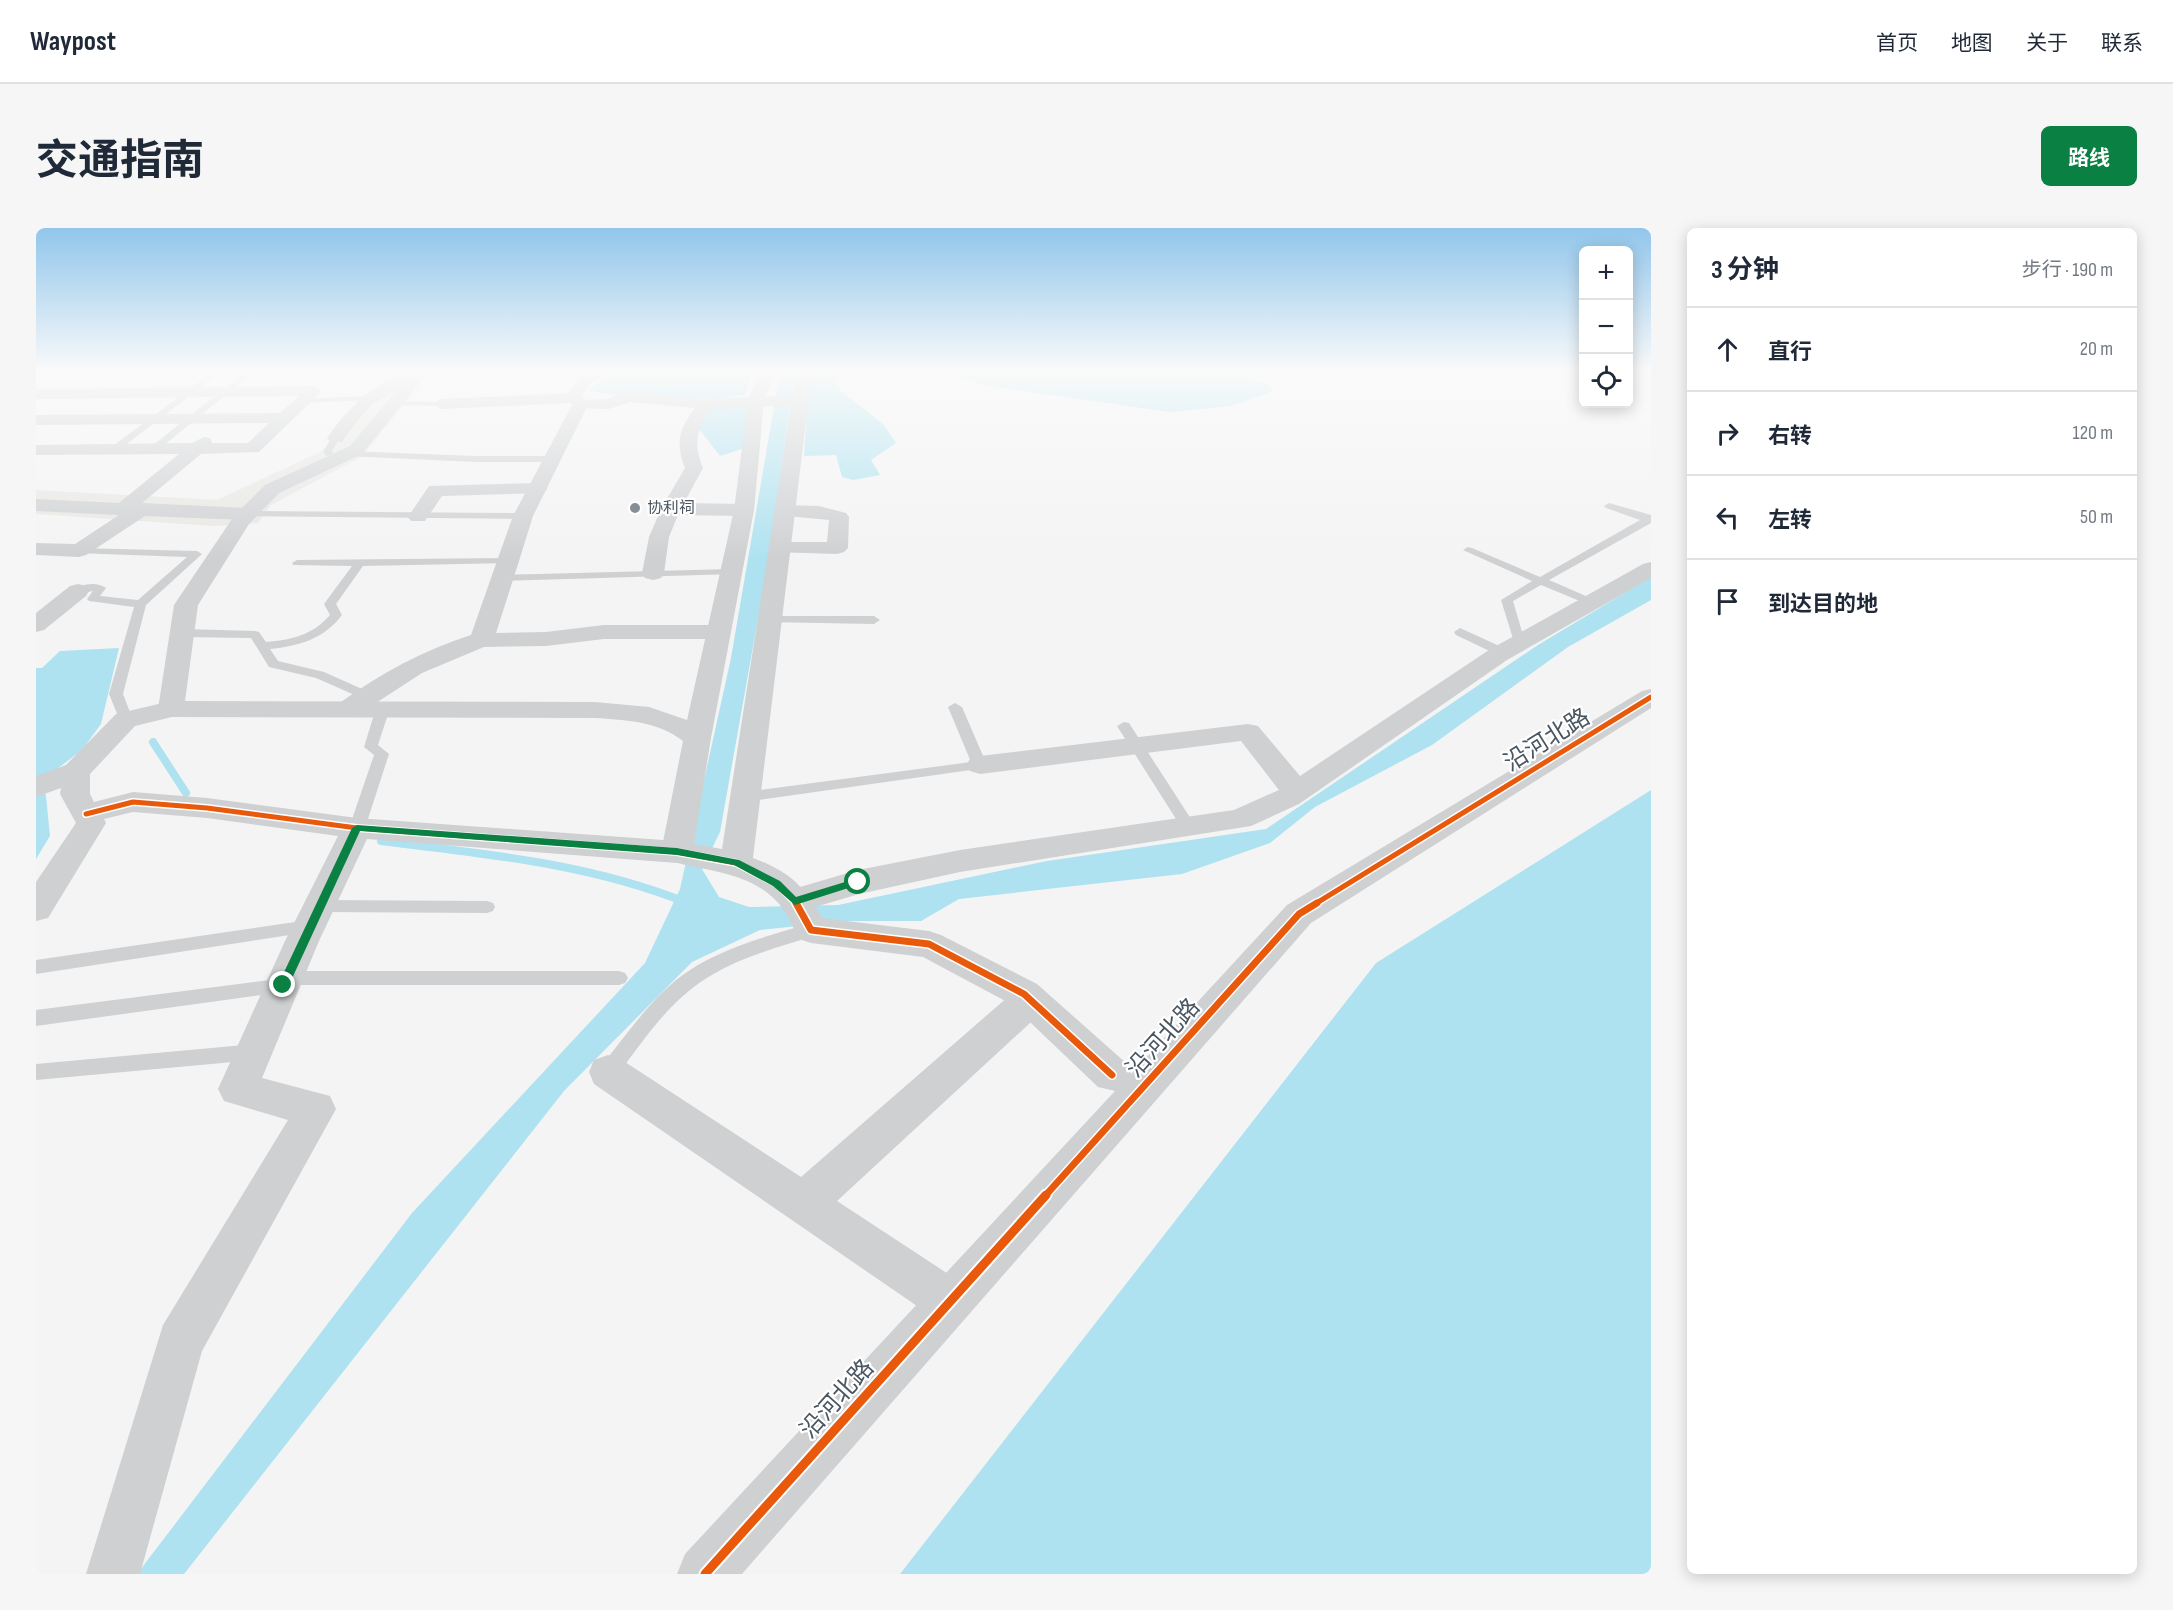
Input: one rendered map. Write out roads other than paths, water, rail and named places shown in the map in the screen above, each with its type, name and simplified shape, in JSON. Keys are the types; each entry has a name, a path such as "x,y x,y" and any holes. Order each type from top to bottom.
{"street":[{"path":"40,552 79,551 133,508 212,435"},
{"path":"36,450 253,448 267,435"},
{"path":"171,709 186,605 246,514 272,489 338,449 345,435"},
{"path":"338,449 356,450 368,435"},
{"path":"482,640 523,516 563,435"},
{"path":"652,573 659,537 671,509 694,468 686,449 687,435"},
{"path":"677,852 697,738 744,510 752,435"},
{"path":"736,862 795,435"},
{"path":"418,517 436,490 537,489"},
{"path":"36,505 246,514"},
{"path":"671,509 744,510"},
{"path":"779,548 837,548 839,517 819,512 784,511"},
{"path":"803,915 858,882 960,861 1240,819 1297,792 1511,647 1651,569"},
{"path":"36,625 78,591"},
{"path":"366,704 386,681 448,649 482,640 546,639 604,632 719,632"},
{"name":"沿河北路","path":"705,1574 1299,914 1651,697"},
{"path":"36,787 76,772 126,720 171,709 366,704 640,712 669,721 697,738"},
{"path":"980,765 1248,732 1297,792"},
{"path":"36,909 91,823 75,794 76,772"},
{"path":"86,814 133,802 207,808 357,828 677,852 736,862 777,884 803,915 929,945 1024,994 1112,1075"},
{"path":"120,1574 180,1342 316,1109 238,1089 314,916 357,828"},
{"path":"804,1203 1030,1000"},
{"path":"608,1072 949,1302"}],"lane":[{"path":"116,448 133,435"},
{"path":"155,448 172,435"},
{"path":"338,449 476,459 552,459"},
{"path":"1609,506 1651,519"},
{"path":"246,514 523,516"},
{"path":"1460,632 1511,647 1507,600 1651,519"},
{"path":"1468,550 1591,602"},
{"path":"79,551 197,554 141,604 116,694 126,720"},
{"path":"297,563 652,573 731,572"},
{"path":"262,646 281,645 312,636 328,627 336,615 330,604 359,564"},
{"path":"78,591 89,587 100,588 93,599 141,604"},
{"path":"769,620 874,620"},
{"path":"182,633 255,635 273,664 320,675 366,704 371,747 382,754 357,828"},
{"path":"745,797 980,765 955,706"},
{"path":"1124,726 1188,826"},
{"path":"36,967 314,916 487,907"},
{"path":"608,1072 664,1003 694,976 741,952 803,915"},
{"path":"36,1018 285,981 619,978"},
{"path":"36,1072 255,1052"}],"water":[{"path":"704,435 748,435 748,447 720,456"},
{"path":"769,435 786,435 767,568 720,832 702,869 719,897 749,907 838,905 1047,861 1266,829 1538,645 1651,577 1651,600 1568,647 1432,745 1315,807 1270,843 1182,874 959,899 921,921 848,921 760,930 692,962 564,1091 184,1574 137,1574 412,1213 645,963 680,889 731,658"},
{"path":"805,435 891,435 896,443 871,460 880,475 853,480 842,477 836,455 804,456"},
{"path":"119,648 101,724 82,750 41,781 46,796 50,836 36,859 36,668 42,668 60,651"},
{"path":"1651,790 1651,1574 900,1574 1376,963"}],"waterway":[{"path":"153,742 186,793"},
{"path":"381,841 497,856 573,869 611,878 685,902"}],"place":[{"name":"协利祠","path":"635,508"}]}
